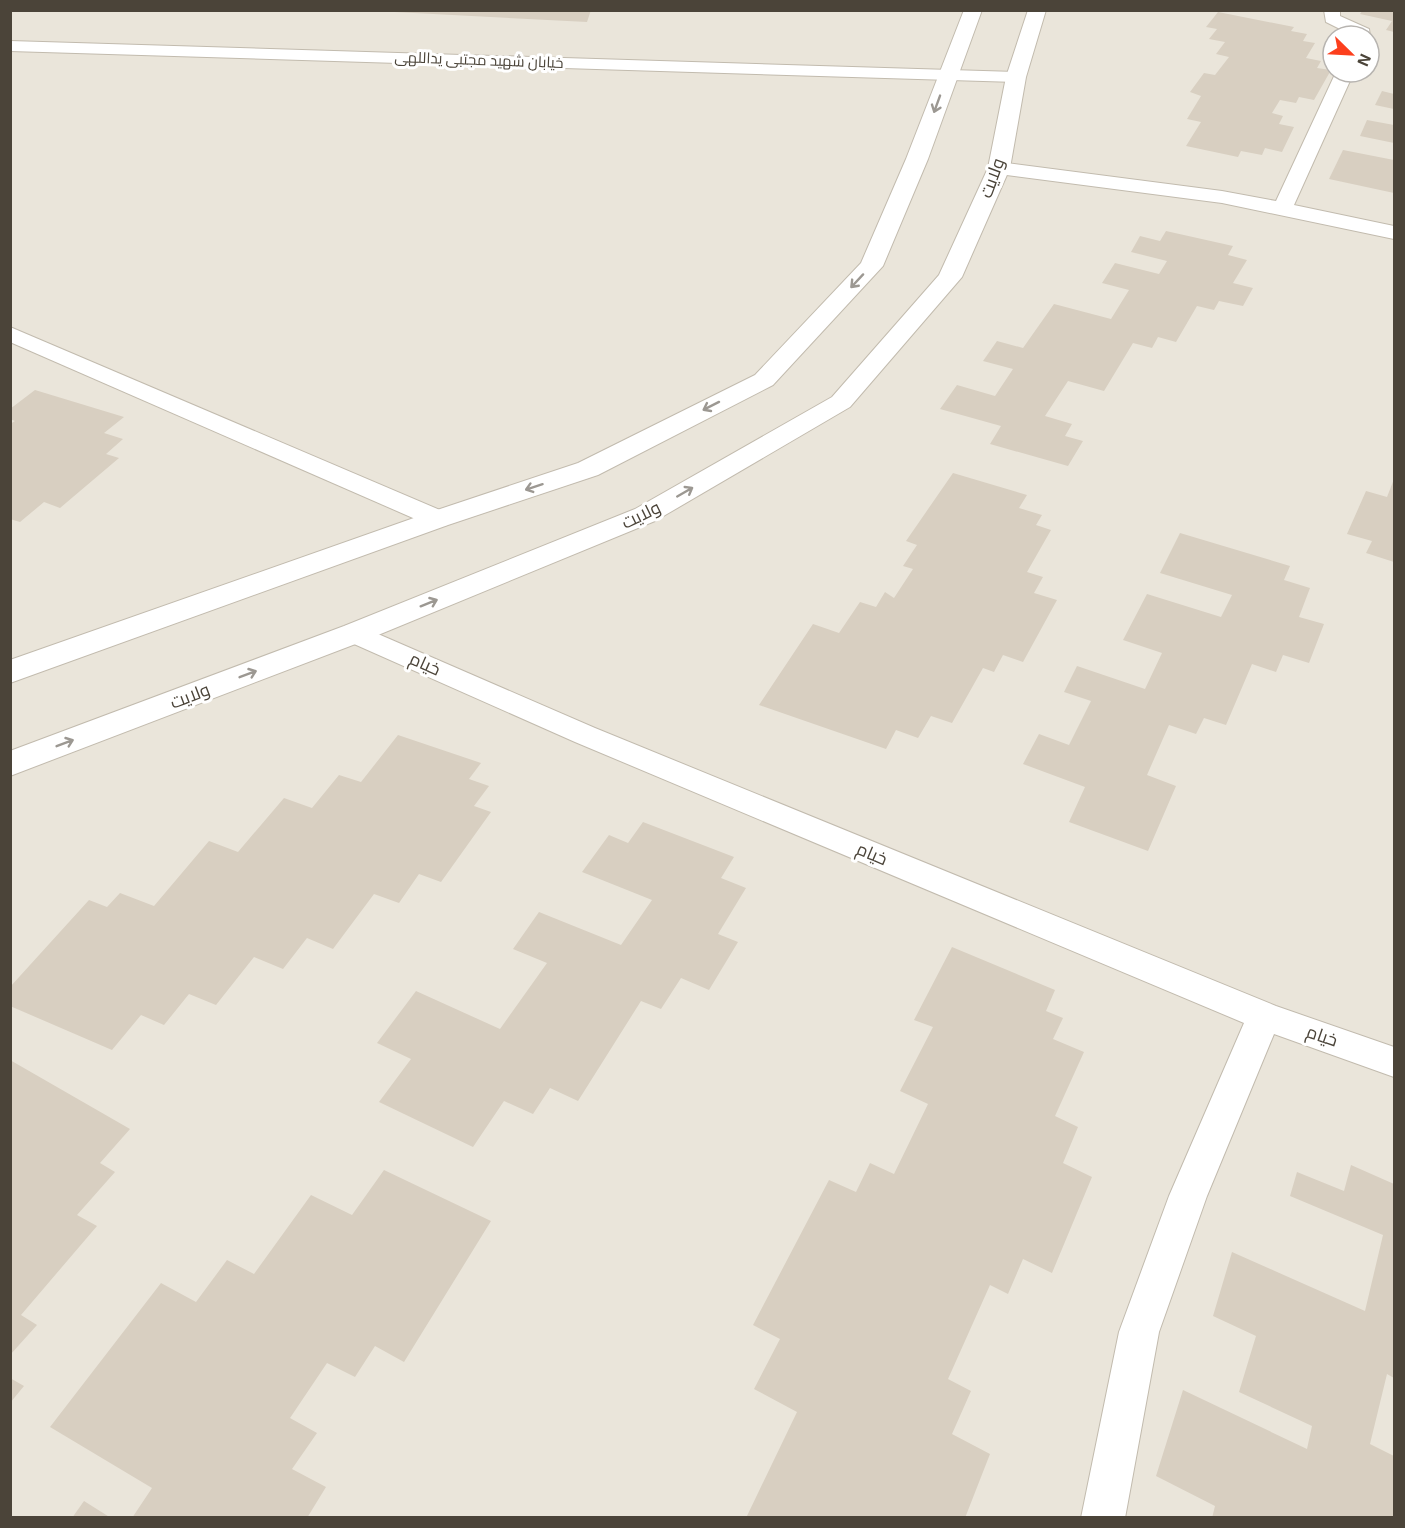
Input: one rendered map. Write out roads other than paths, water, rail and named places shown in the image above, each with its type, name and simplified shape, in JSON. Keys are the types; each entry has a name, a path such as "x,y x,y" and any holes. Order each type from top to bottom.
{"street":[{"path":"10,672 438,519 588,469 764,380 871,266 917,159 973,10"},
{"name":"ولایت","path":"10,764 355,633 645,515 841,402 950,277 999,168 1016,77 1037,10"}],"lane":[{"path":"1332,10 1332,18 1344,24"},
{"name":"خیابان شهید مجتبی یداللهی","path":"10,46 1016,77"},
{"path":"1282,209 1339,84"},
{"path":"999,168 1222,197 1376,227 1395,234"},
{"path":"10,334 438,519"},
{"name":"خیام","path":"355,633 596,739 1264,1016 1395,1062"},
{"path":"1103,1518 1139,1332 1188,1196 1264,1016"}]}
